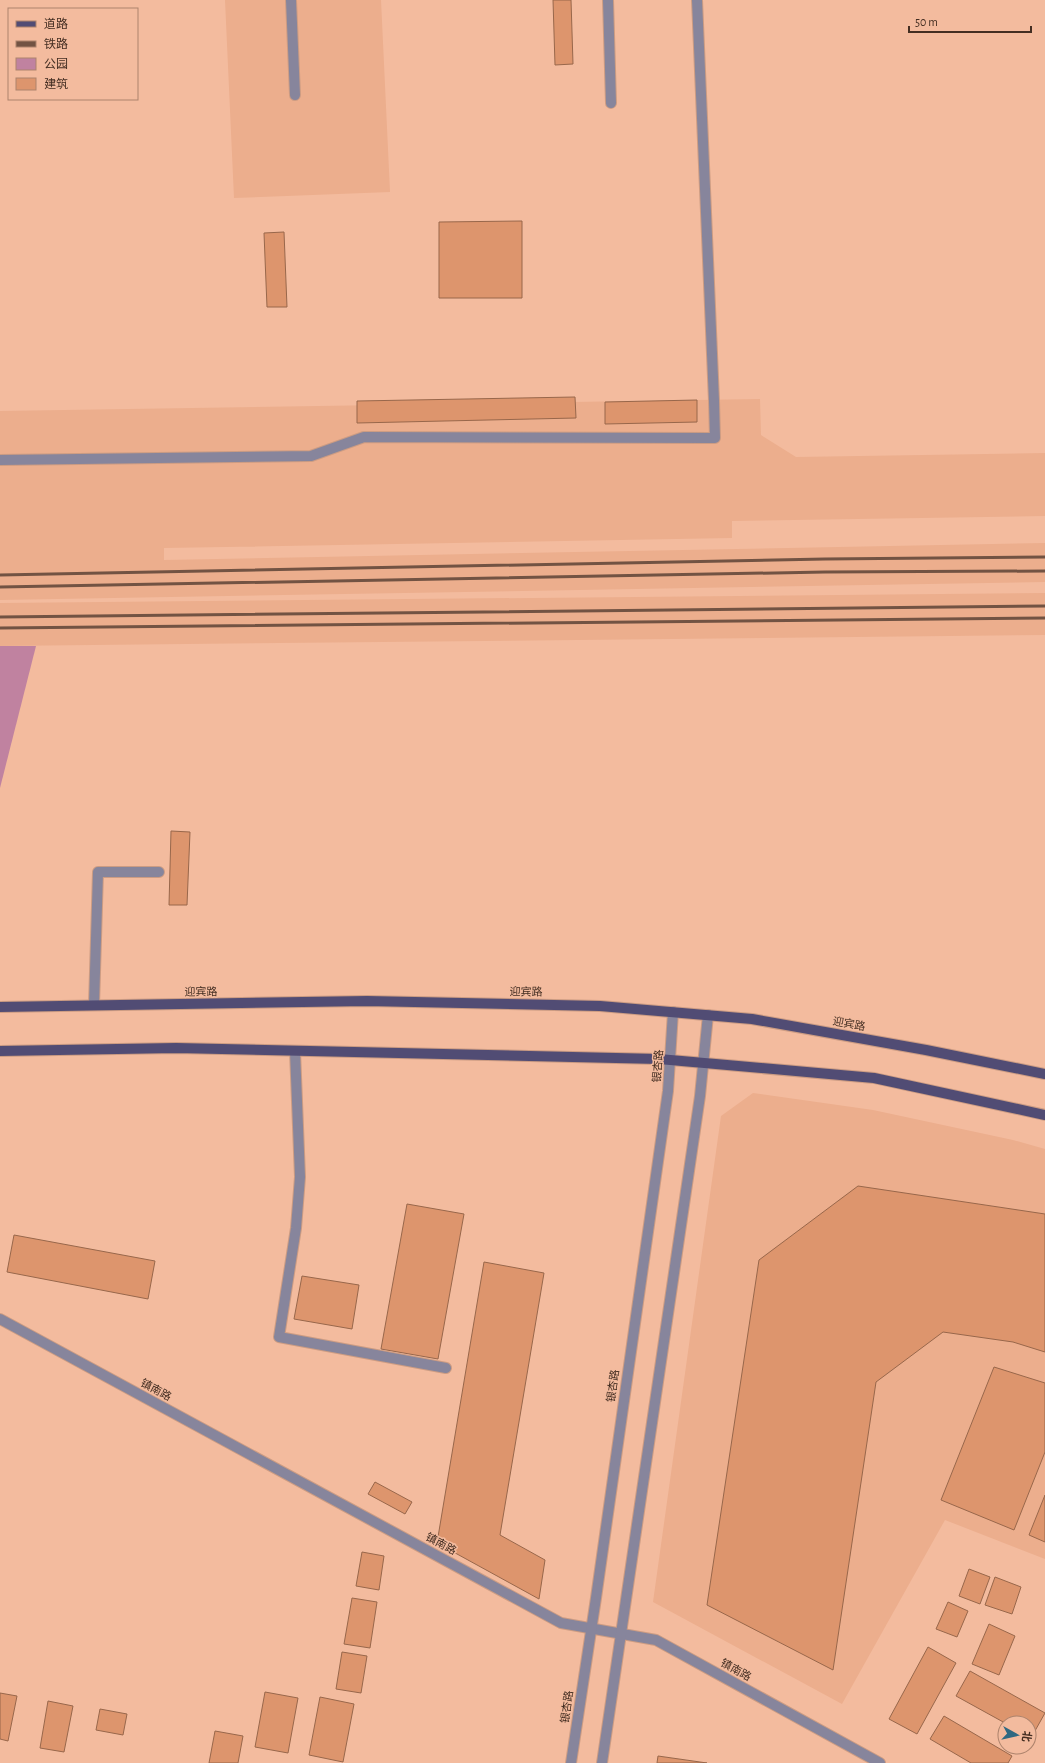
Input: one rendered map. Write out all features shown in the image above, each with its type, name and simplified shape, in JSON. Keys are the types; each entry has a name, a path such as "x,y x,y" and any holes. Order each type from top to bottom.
{"main road":[{"name":"迎宾路","path":"0,1007 367,1001 600,1006 752,1019 926,1050 1045,1074"},
{"path":"0,1051 176,1048 670,1060 874,1078 1045,1115"}],"street":[{"path":"291,0 294,95"},
{"path":"608,0 611,103"},
{"path":"0,460 311,456 364,437 715,438 697,0"},
{"path":"94,1005 98,872 159,872"},
{"name":"银杏路","path":"571,1763 668,1091 673,1012"},
{"path":"602,1763 700,1096 708,1015"},
{"path":"295,1051 300,1177 296,1228 279,1338 446,1368"},
{"name":"镇南路","path":"0,1319 562,1623 656,1640 880,1763"}],"shaded area":[{"path":"225,0 381,0 390,192 234,198"},
{"path":"760,399 761,435 796,457 1045,453 1045,516 732,521 732,538 164,548 164,560 1045,543 1045,582 0,600 0,411"},
{"path":"1045,593 1045,635 0,646 0,603"},
{"path":"753,1093 873,1110 1013,1140 1045,1149 1045,1559 945,1520 842,1704 653,1602 721,1116"}],"green space":[{"path":"0,646 36,646 0,788"}],"building":[{"path":"553,0 571,0 573,64 555,65"},
{"path":"522,221 522,298 439,298 439,222"},
{"path":"284,232 287,307 267,307 264,233"},
{"path":"575,397 576,418 357,423 357,401"},
{"path":"697,400 697,422 605,424 605,402"},
{"path":"171,831 190,832 187,905 169,905"},
{"path":"858,1186 1045,1214 1045,1352 1013,1342 943,1332 876,1382 833,1670 707,1605 759,1260"},
{"path":"407,1204 464,1214 438,1359 381,1349"},
{"path":"14,1235 155,1261 148,1299 7,1272"},
{"path":"484,1262 544,1273 500,1535 545,1560 539,1599 437,1543"},
{"path":"302,1276 359,1285 352,1329 294,1319"},
{"path":"994,1367 1045,1383 1045,1452 1014,1530 941,1500"},
{"path":"375,1482 412,1502 405,1514 368,1494"},
{"path":"1045,1495 1045,1542 1029,1535"},
{"path":"362,1552 384,1556 379,1590 356,1586"},
{"path":"969,1569 990,1577 980,1604 959,1596"},
{"path":"995,1577 1021,1587 1012,1614 985,1605"},
{"path":"352,1598 377,1602 370,1648 344,1644"},
{"path":"948,1602 968,1611 957,1637 936,1629"},
{"path":"989,1624 1015,1636 999,1675 972,1664"},
{"path":"928,1647 956,1663 917,1734 889,1719"},
{"path":"342,1652 367,1656 361,1693 336,1689"},
{"path":"970,1671 1045,1713 1037,1727 1037,1715 997,1715 997,1719 956,1696"},
{"path":"265,1692 298,1698 288,1753 255,1747"},
{"path":"0,1693 17,1696 8,1741 0,1739"},
{"path":"320,1697 354,1704 343,1762 309,1755"},
{"path":"48,1701 73,1706 64,1752 40,1748"},
{"path":"100,1709 127,1714 123,1735 96,1730"},
{"path":"944,1716 997,1747 997,1755 1012,1756 1008,1763 971,1763 930,1739"},
{"path":"215,1731 243,1736 238,1763 209,1763"},
{"path":"658,1756 707,1763 657,1763"}],"railway":[{"path":"0,575 825,559 1045,557"},
{"path":"0,587 825,572 1045,571"},
{"path":"0,617 1045,606"},
{"path":"0,628 1045,618"}]}
